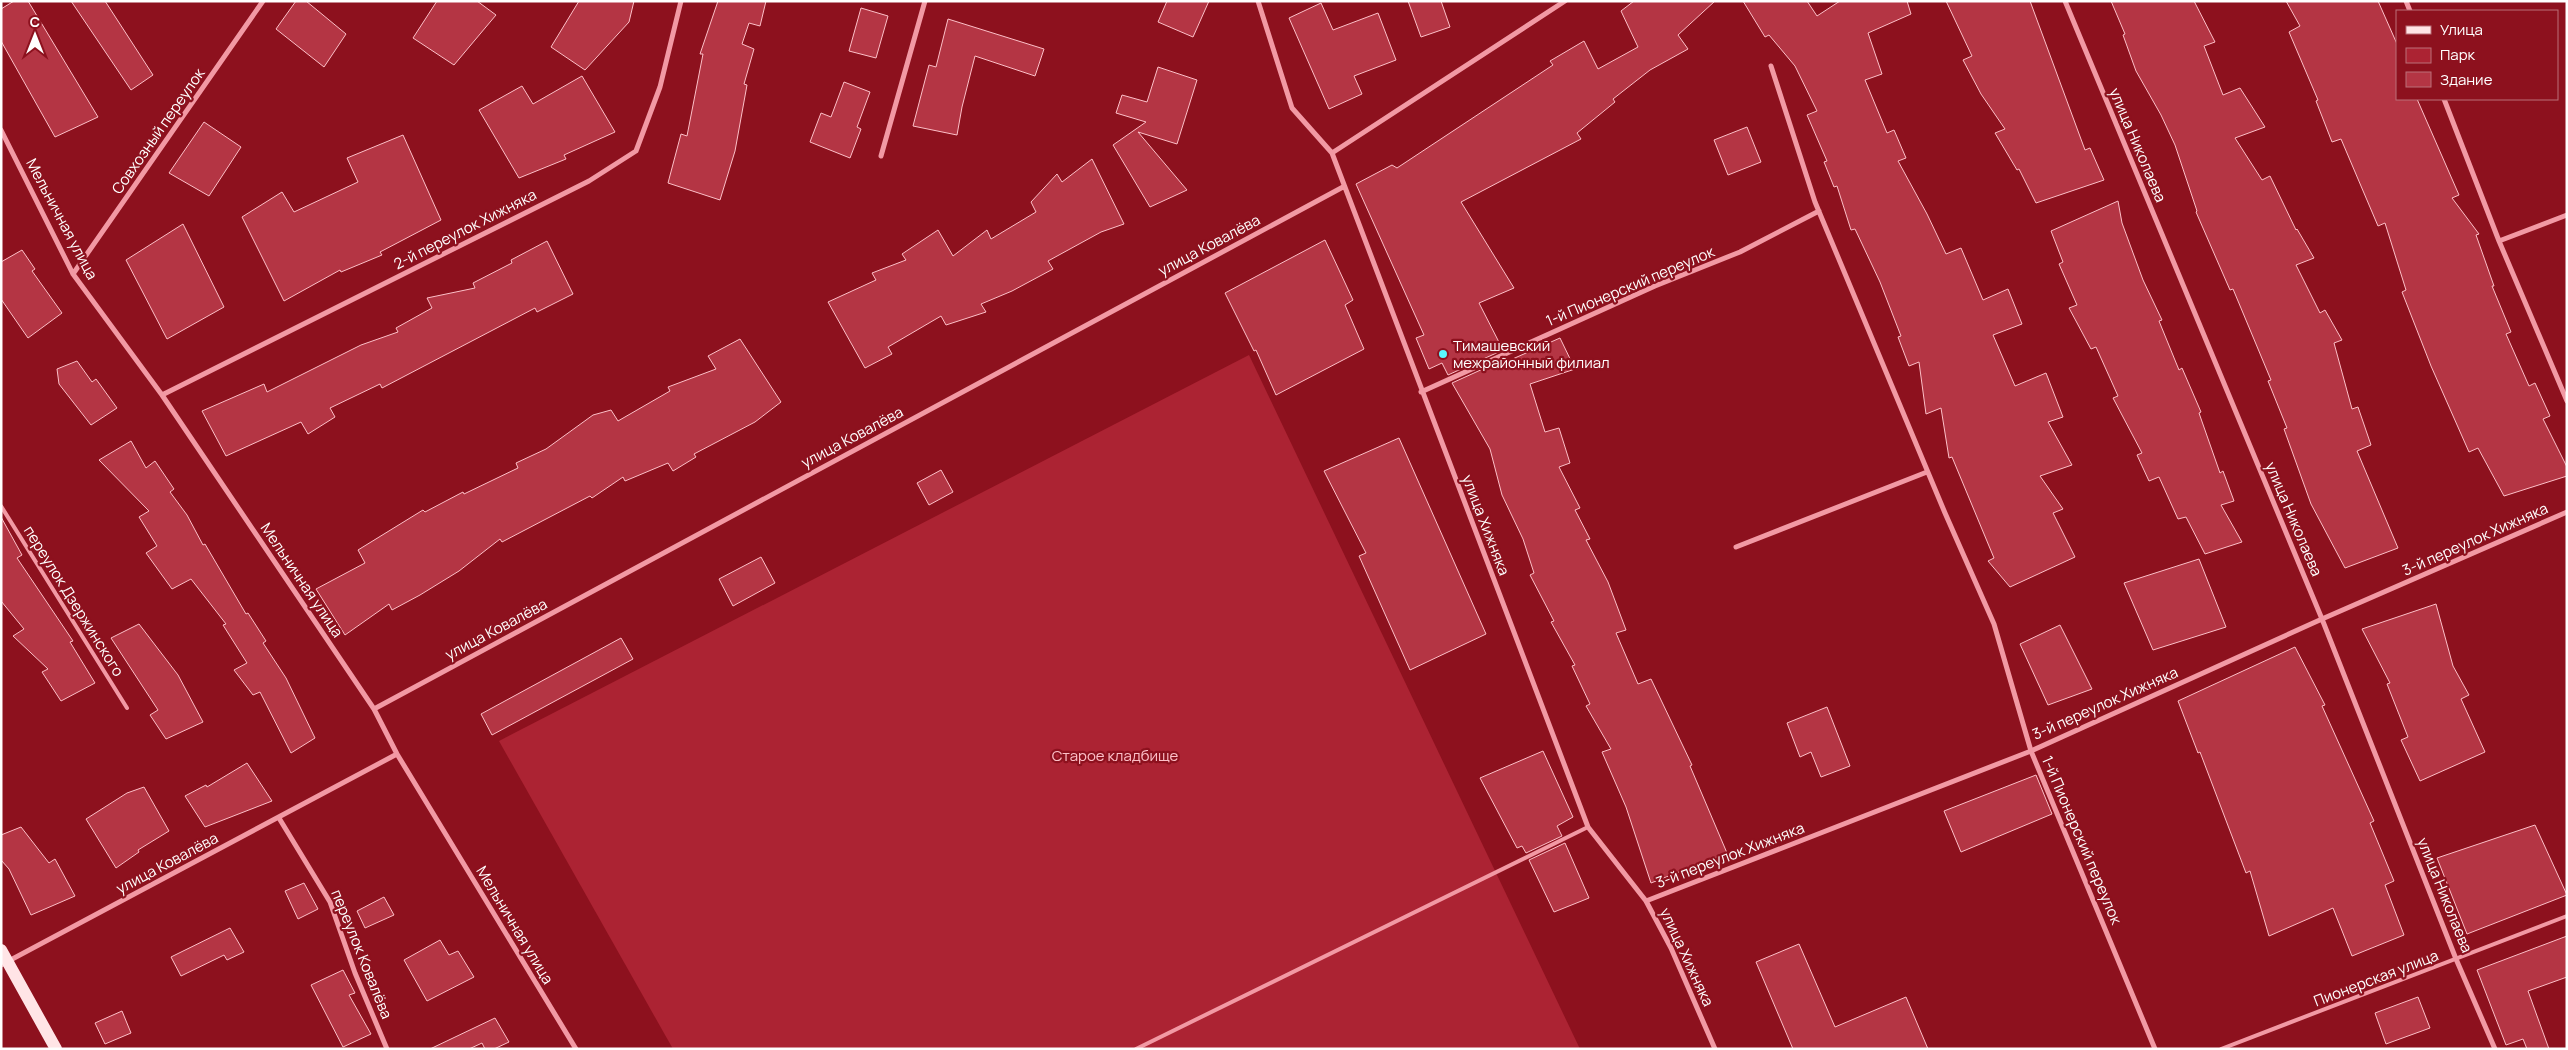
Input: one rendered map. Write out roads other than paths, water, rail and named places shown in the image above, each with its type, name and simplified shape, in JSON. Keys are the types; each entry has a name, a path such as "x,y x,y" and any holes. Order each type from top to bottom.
{"main road":[{"path":"1,950 5,964 56,1049"}],"street":[{"name":"Совхозный переулок","path":"74,274 264,1"},
{"name":"2-й переулок Хижняка","path":"162,395 589,181 636,151 660,87 681,1"},
{"path":"881,156 925,1"},
{"name":"улица Хижняка","path":"1258,1 1292,108 1332,153 1343,187 1588,827 1646,901 1672,948 1715,1049"},
{"path":"1332,153 1565,1"},
{"name":"улица Николаева","path":"2065,1 2322,619 2456,959 2495,1049"},
{"name":"1-й Пионерский переулок","path":"1771,66 1818,211 1927,472 1994,624 2031,751 2155,1049"},
{"path":"2444,100 2499,241 2567,400"},
{"name":"Мельничная улица","path":"1,130 74,274 162,395 374,709 396,754 576,1049"},
{"name":"улица Ковалёва","path":"374,709 1343,187"},
{"name":"1-й Пионерский переулок","path":"1421,392 1655,286 1740,252 1818,211"},
{"path":"2499,241 2567,215"},
{"path":"1736,547 1927,472"},
{"name":"3-й переулок Хижняка","path":"1646,901 2031,751 2322,619 2567,512"},
{"name":"улица Ковалёва","path":"5,964 396,754"},
{"name":"переулок Ковалёва","path":"280,818 330,902 355,973 388,1049"}],"lane":[{"name":"переулок Дзержинского","path":"1,506 127,708"},
{"path":"1136,1049 1588,827"},
{"name":"Пионерская улица","path":"2221,1049 2567,916"}],"place":[{"name":"Тимашевский межрайонный филиал","path":"1443,354"}],"park label":[{"name":"Старое кладбище","path":"1115,755"}]}
